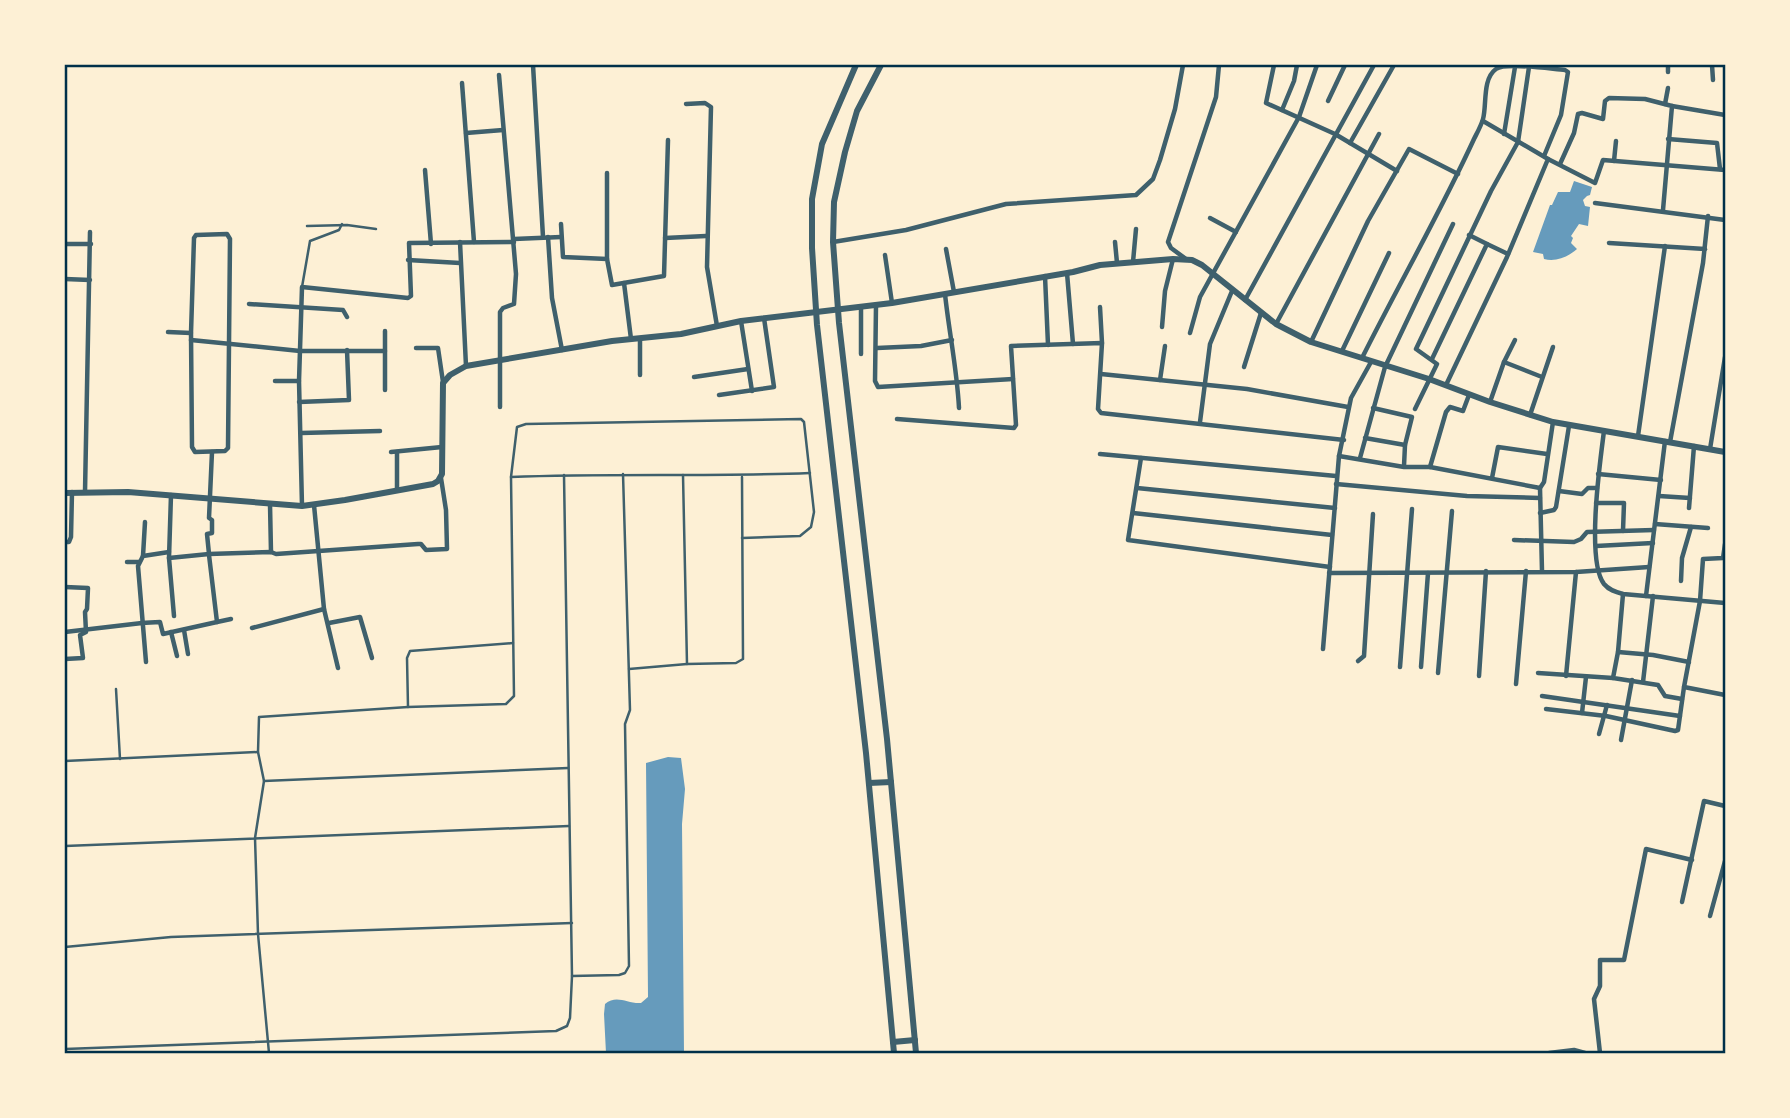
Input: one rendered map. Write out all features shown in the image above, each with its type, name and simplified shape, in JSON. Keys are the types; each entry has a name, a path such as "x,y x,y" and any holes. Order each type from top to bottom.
{"street":[{"path":"533,65 545,237 552,298 563,351"},
{"path":"856,65 822,144 812,199 812,248 817,326 869,783 894,1053"},
{"path":"881,65 857,111 845,152 834,202 833,243 839,323 891,782 916,1053"},
{"path":"833,243 906,230 1006,204 1136,195 1153,179 1160,160 1175,109 1183,65"},
{"path":"1187,259 1171,248 1168,242 1216,97 1219,65"},
{"path":"1274,65 1265,101 1335,134 1397,171"},
{"path":"1282,110 1294,81 1297,65"},
{"path":"1190,333 1200,297 1299,117 1317,65"},
{"path":"1328,101 1345,65"},
{"path":"1245,300 1374,65"},
{"path":"1350,144 1394,65"},
{"path":"1668,65 1668,72"},
{"path":"1712,65 1713,80"},
{"path":"1362,358 1483,121 1487,86 1494,71 1503,66 1565,70 1568,72 1561,115 1546,158 1508,254 1446,386"},
{"path":"1504,134 1515,67"},
{"path":"1415,409 1437,364 1416,349 1469,235 1518,142 1529,67"},
{"path":"499,75 514,241 515,302 512,307 500,310 500,407"},
{"path":"462,83 474,242"},
{"path":"1665,104 1668,88"},
{"path":"1560,164 1574,133 1578,114 1603,119 1605,101 1611,97 1645,99 1725,115"},
{"path":"685,104 705,103 711,107 706,236 709,288 718,326"},
{"path":"1663,210 1672,106"},
{"path":"1483,121 1546,158 1596,183 1603,160 1723,170 1717,144 1668,139"},
{"path":"466,133 503,130"},
{"path":"1276,324 1379,134"},
{"path":"607,173 607,258 610,284 664,276 668,141"},
{"path":"1614,161 1616,141"},
{"path":"1311,342 1368,221 1409,149 1458,174"},
{"path":"425,170 431,244"},
{"path":"1595,203 1725,220"},
{"path":"1646,596 1661,480 1705,249 1708,216"},
{"path":"1210,219 1236,232"},
{"path":"561,224 562,255 565,258 607,258"},
{"path":"1360,458 1385,367 1453,224"},
{"path":"1133,262 1136,229"},
{"path":"85,492 90,232"},
{"path":"228,234 228,448 225,451 193,450 191,333 195,236 228,234"},
{"path":"1469,235 1508,254"},
{"path":"664,238 706,236"},
{"path":"302,506 299,382 302,287 408,298 411,296 409,243 514,241 561,237"},
{"path":"460,242 466,366"},
{"path":"1115,242 1117,263"},
{"path":"1609,243 1705,249"},
{"path":"65,244 91,244"},
{"path":"1432,359 1487,244"},
{"path":"1638,436 1665,246"},
{"path":"946,249 954,292"},
{"path":"1342,351 1389,253"},
{"path":"885,255 892,303"},
{"path":"1163,327 1166,291 1173,259"},
{"path":"443,383 450,375 478,363 499,362 631,339 681,334 741,321 892,303 1117,263 1187,259 1196,261 1276,324 1311,342 1553,422 1725,452"},
{"path":"408,260 460,263"},
{"path":"1067,272 1073,344"},
{"path":"1045,275 1048,345"},
{"path":"65,279 90,280"},
{"path":"624,284 631,339"},
{"path":"1200,422 1210,344 1232,291"},
{"path":"945,294 959,408"},
{"path":"249,304 342,310 347,317"},
{"path":"876,305 875,381 878,387 1013,379"},
{"path":"860,307 861,354"},
{"path":"1100,307 1102,343 1098,410 1101,413 1344,440"},
{"path":"1244,367 1261,313"},
{"path":"719,395 772,388 775,385 764,318"},
{"path":"741,321 752,391"},
{"path":"385,331 385,390"},
{"path":"168,332 191,333"},
{"path":"640,339 640,375"},
{"path":"191,340 300,351 384,351"},
{"path":"1490,402 1515,340"},
{"path":"877,348 921,346 951,341"},
{"path":"897,419 1012,429 1015,426 1011,346 1102,343"},
{"path":"1160,380 1165,346"},
{"path":"1530,415 1553,347"},
{"path":"169,558 418,544 426,550 448,548 441,477 443,383 438,348 416,348"},
{"path":"299,402 349,400 346,350"},
{"path":"1710,449 1725,357"},
{"path":"1323,649 1339,456 1348,407 1363,373 1371,362"},
{"path":"1504,362 1542,377"},
{"path":"694,377 748,369"},
{"path":"1101,374 1204,384 1348,407"},
{"path":"275,381 299,382"},
{"path":"1430,467 1446,412 1450,407 1463,411 1469,395"},
{"path":"1373,408 1412,417 1405,445 1404,467"},
{"path":"1542,571 1540,488 1544,482 1553,422"},
{"path":"1541,513 1555,509 1569,426"},
{"path":"301,433 380,431"},
{"path":"1604,431 1596,503 1597,571 1603,583 1614,592 1623,594 1725,603"},
{"path":"1365,438 1405,445"},
{"path":"1689,508 1694,446"},
{"path":"397,489 394,452 442,447"},
{"path":"1492,478 1498,447 1547,454"},
{"path":"212,452 209,518 212,520 212,533 207,534 217,622"},
{"path":"1100,454 1336,476"},
{"path":"1339,456 1404,467 1430,467 1540,488"},
{"path":"1141,458 1127,539 1329,570 1371,573 1576,572 1649,568"},
{"path":"1598,474 1661,480"},
{"path":"67,542 71,537 69,492 211,497 302,506 433,484 441,477"},
{"path":"1336,484 1467,496 1540,498"},
{"path":"1137,488 1335,508"},
{"path":"1559,491 1582,494 1588,488 1597,488"},
{"path":"171,495 169,558 174,616"},
{"path":"1659,496 1690,498"},
{"path":"1596,503 1624,503 1623,531"},
{"path":"270,504 271,552"},
{"path":"314,505 324,609 338,668"},
{"path":"1400,667 1412,509"},
{"path":"1438,673 1452,511"},
{"path":"1133,513 1332,535"},
{"path":"1358,661 1364,656 1373,513"},
{"path":"145,522 143,556 139,562 141,623 146,662"},
{"path":"1514,540 1574,541 1581,539 1587,532 1655,527 1708,527"},
{"path":"1681,581 1684,549 1692,527"},
{"path":"1596,546 1653,542"},
{"path":"1546,709 1606,716 1678,730 1700,601 1704,558 1723,557 1725,544"},
{"path":"143,556 169,552"},
{"path":"127,562 139,562"},
{"path":"1479,676 1486,571"},
{"path":"1516,684 1526,571"},
{"path":"1566,676 1576,572"},
{"path":"1421,667 1429,573"},
{"path":"65,587 88,588 86,629 80,635 83,658 65,659"},
{"path":"1613,678 1623,594"},
{"path":"1643,682 1653,596"},
{"path":"252,628 324,609"},
{"path":"329,623 360,617 372,658"},
{"path":"65,632 160,619 163,634 231,619"},
{"path":"184,629 188,654"},
{"path":"171,632 177,656"},
{"path":"1618,652 1689,662"},
{"path":"1538,673 1643,682 1658,685 1665,696 1682,699"},
{"path":"1582,713 1586,677"},
{"path":"1621,740 1632,681"},
{"path":"1684,687 1725,695"},
{"path":"1542,696 1680,716"},
{"path":"1599,734 1607,705"},
{"path":"869,783 891,782"},
{"path":"1682,902 1705,801 1725,806"},
{"path":"1600,1053 1594,999 1600,986 1600,960 1624,960 1647,848 1692,860"},
{"path":"1710,916 1725,861"},
{"path":"893,1042 915,1040"},
{"path":"1549,1053 1585,1053"}],"lane":[{"path":"307,226 342,224 376,229"},
{"path":"302,287 310,241 339,230 342,224"},
{"path":"269,1053 258,934 256,838 264,781 258,752 259,717 510,702 514,696 511,477 516,431 523,424 802,419 814,520 800,536 743,538"},
{"path":"511,477 810,473"},
{"path":"572,976 619,975 625,973 629,966 625,724 630,710 623,474"},
{"path":"65,1049 556,1031 567,1026 570,1018 572,923 564,475"},
{"path":"683,475 687,664"},
{"path":"629,669 736,663 743,659 742,476"},
{"path":"408,707 407,658 410,651 513,643"},
{"path":"116,689 120,760"},
{"path":"65,761 258,752"},
{"path":"264,781 568,768"},
{"path":"65,846 570,826"},
{"path":"65,947 171,937 572,923"}],"water":[{"path":"1574,181 1592,187 1590,195 1583,200 1585,206 1590,207 1588,226 1579,224 1571,236 1571,243 1577,249 1573,252 1557,259 1544,259 1543,254 1533,252 1550,205 1558,192 1570,192"},
{"path":"668,757 681,758 685,789 682,824 684,1053 606,1053 605,1004 614,1000 641,1003 648,997 646,763"}]}
